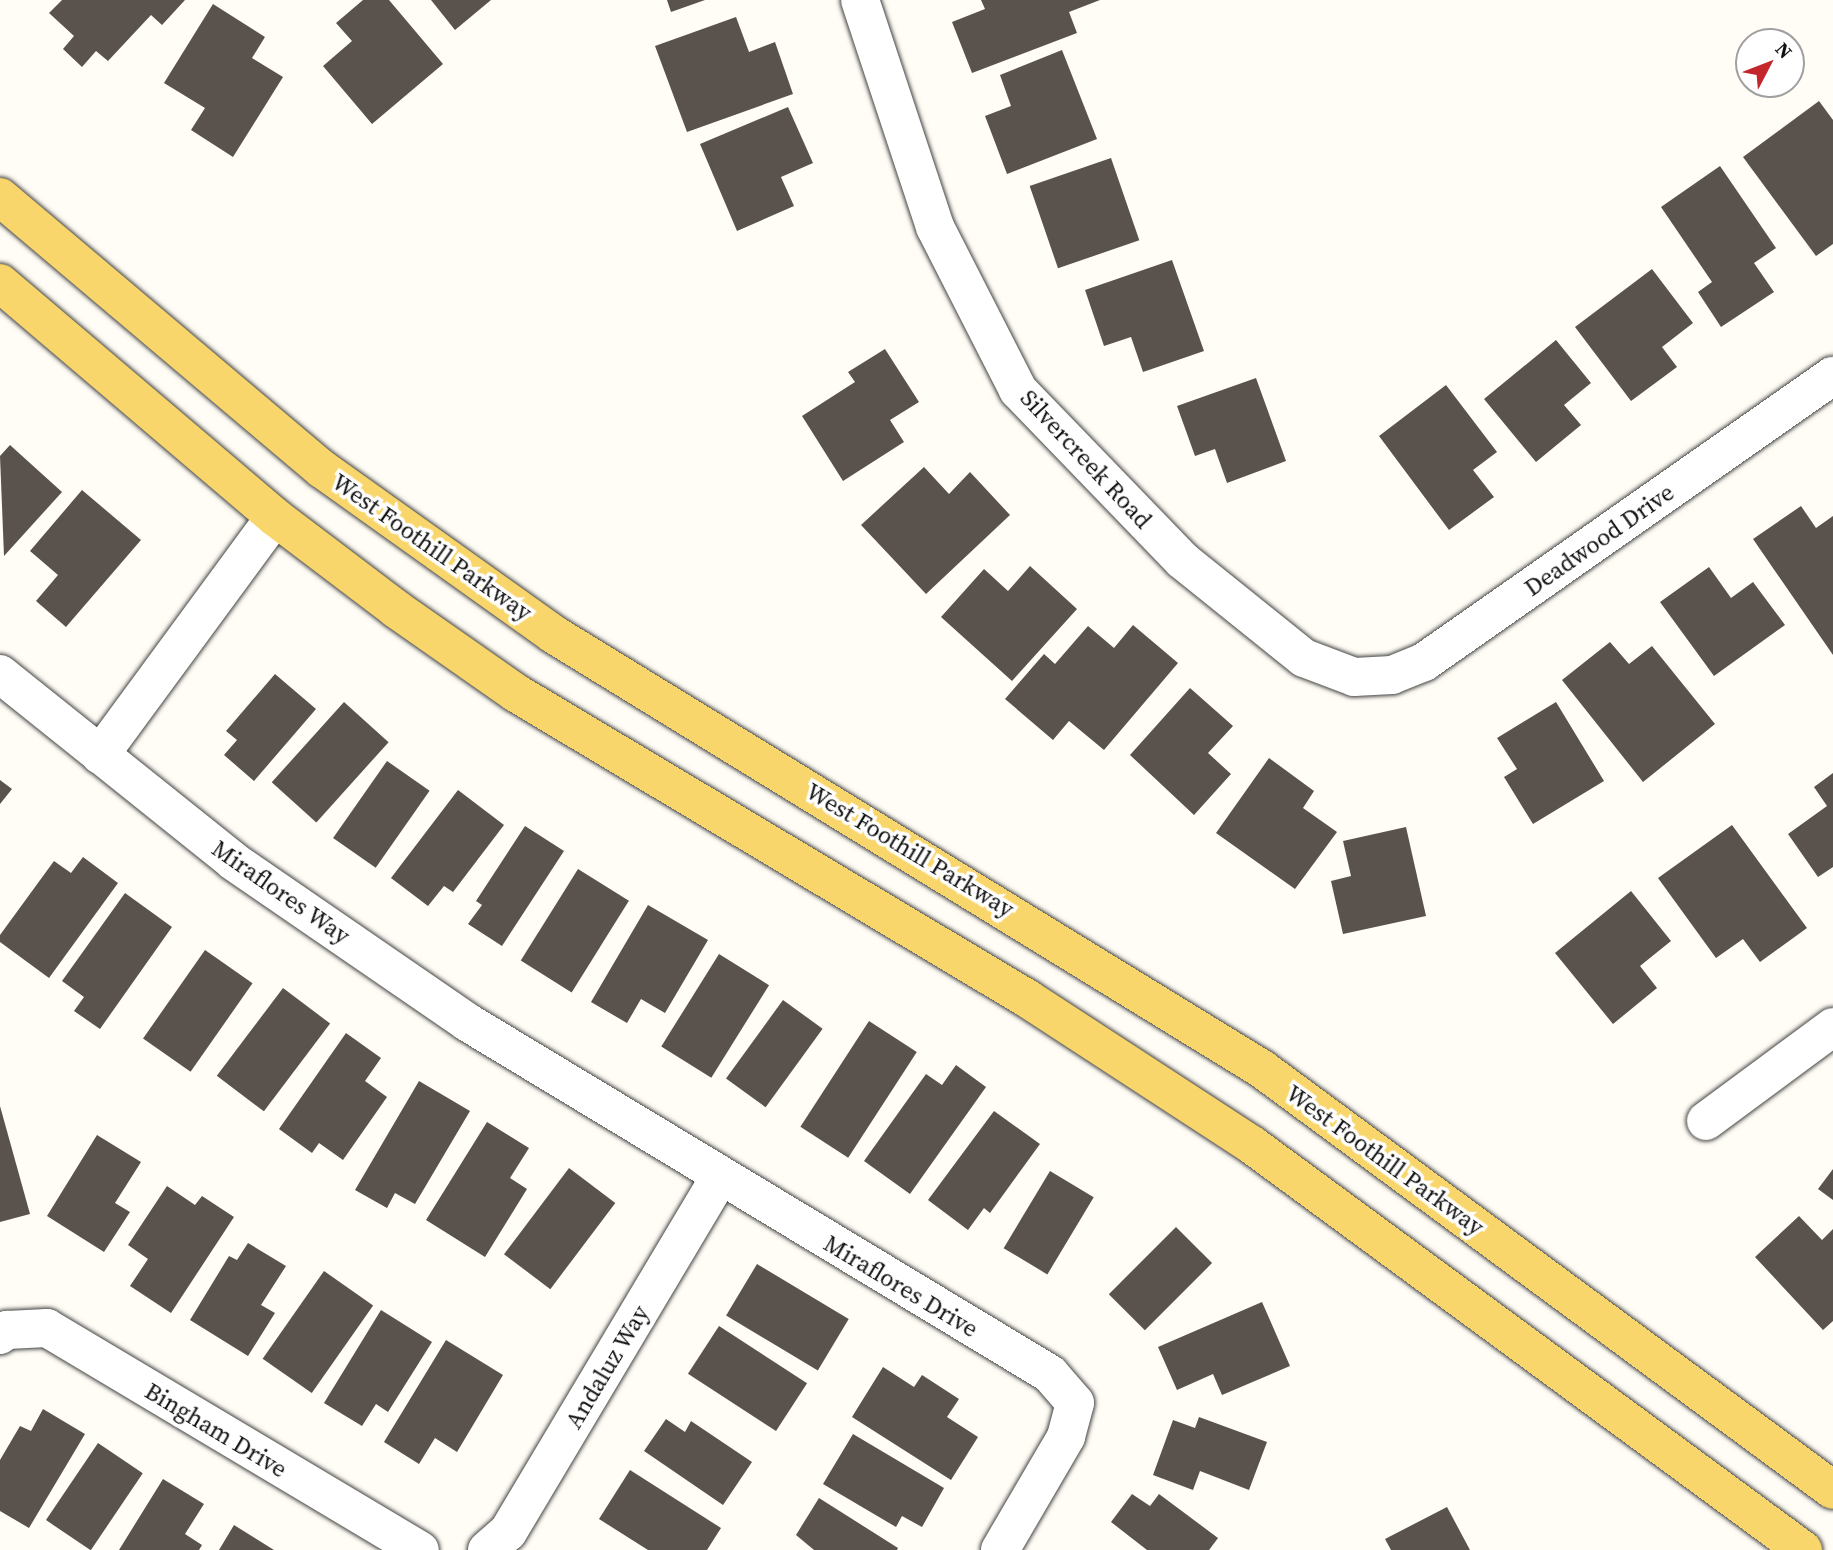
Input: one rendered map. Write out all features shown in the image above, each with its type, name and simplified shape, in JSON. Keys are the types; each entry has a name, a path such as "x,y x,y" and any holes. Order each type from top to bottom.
{"main road":[{"name":"West Foothill Parkway","path":"0,197 322,469 542,626 1262,1069 1833,1490"},
{"path":"0,283 275,517 516,693 1028,999 1252,1145 1803,1550"}],"street":[{"name":"Silvercreek Road","path":"860,0 935,227 1018,390 1182,560 1304,658 1354,677"},
{"name":"Deadwood Drive","path":"1354,677 1392,675 1424,662 1833,376"},
{"path":"0,674 100,755 275,517"},
{"name":"Miraflores Way","path":"100,755 233,861 467,1022 719,1178"},
{"path":"1706,1121 1833,1027"},
{"name":"Miraflores Drive","path":"719,1178 1050,1374 1074,1403 1066,1437 1000,1550"},
{"name":"Andaluz Way","path":"487,1550 508,1532 719,1178"},
{"name":"Bingham Drive","path":"3,1333 47,1328 420,1550"}],"building":[{"path":"62,0 185,0 162,25 151,15 108,61 96,51 82,67 63,49 74,36 49,13"},
{"path":"363,0 389,0 443,64 372,124 323,66 352,41 336,23"},
{"path":"431,0 491,0 455,30"},
{"path":"667,0 705,0 671,12"},
{"path":"981,0 1100,0 1069,12 1077,33 972,73 952,22 985,9"},
{"path":"213,4 265,37 252,58 283,77 233,157 191,130 205,108 164,83"},
{"path":"736,17 749,52 775,42 793,94 687,132 655,46"},
{"path":"1062,50 1097,139 1007,174 985,116 1011,106 1000,75"},
{"path":"1819,101 1833,120 1833,244 1816,256 1743,157"},
{"path":"788,107 813,163 781,177 794,206 737,231 700,144"},
{"path":"1111,158 1139,240 1058,268 1030,186"},
{"path":"1720,166 1776,248 1754,263 1774,292 1721,327 1698,292 1712,282 1661,207"},
{"path":"1172,260 1204,351 1143,372 1131,337 1104,346 1085,290"},
{"path":"1652,269 1693,323 1662,347 1677,367 1631,401 1575,327"},
{"path":"1556,340 1591,383 1564,405 1581,425 1536,462 1484,399"},
{"path":"885,349 919,402 890,420 904,442 843,481 802,416 855,382 848,372"},
{"path":"1256,378 1286,461 1227,483 1215,449 1195,456 1177,406"},
{"path":"1446,385 1497,452 1473,470 1494,497 1449,530 1379,436"},
{"path":"10,445 62,492 4,556 0,456"},
{"path":"924,467 949,494 970,472 1010,515 926,594 861,525"},
{"path":"82,490 141,540 66,627 36,601 58,575 30,551"},
{"path":"1801,506 1816,528 1833,516 1833,655 1753,539"},
{"path":"1030,566 1077,609 1012,681 941,617 984,569 1008,591"},
{"path":"1709,567 1731,598 1753,582 1785,625 1714,676 1660,602"},
{"path":"1133,625 1178,663 1104,750 1069,721 1053,740 1005,699 1044,654 1055,664 1088,626 1114,648"},
{"path":"1610,642 1629,664 1652,646 1715,724 1643,782 1562,680"},
{"path":"275,674 316,709 254,781 224,755 237,740 226,731"},
{"path":"1190,688 1233,726 1208,753 1231,774 1194,815 1130,755"},
{"path":"344,702 389,742 316,822 272,782"},
{"path":"1556,702 1604,781 1533,824 1504,777 1517,769 1497,738"},
{"path":"1269,758 1314,791 1303,808 1337,832 1295,889 1216,833"},
{"path":"387,761 430,791 376,868 333,838"},
{"path":"1833,773 1833,867 1818,877 1788,834 1827,806 1814,787"},
{"path":"0,780 12,789 0,804"},
{"path":"458,790 504,825 453,892 444,886 428,906 391,878"},
{"path":"1732,825 1807,928 1760,962 1743,939 1716,958 1658,878"},
{"path":"525,826 564,851 502,946 468,924 482,905 476,901"},
{"path":"1406,827 1426,916 1343,934 1331,881 1351,876 1343,841"},
{"path":"83,857 118,883 49,978 0,942 0,935 54,861 71,873"},
{"path":"578,869 629,901 572,992 521,961"},
{"path":"1631,891 1671,941 1640,966 1657,988 1613,1024 1555,953"},
{"path":"125,893 172,927 100,1029 74,1011 84,997 62,981"},
{"path":"648,905 708,940 665,1013 641,999 627,1023 591,1002"},
{"path":"205,950 253,983 191,1072 143,1038"},
{"path":"719,954 769,985 711,1078 661,1046"},
{"path":"283,988 330,1024 264,1111 217,1076"},
{"path":"783,1000 823,1029 766,1107 726,1078"},
{"path":"869,1021 917,1052 848,1158 800,1127"},
{"path":"346,1033 381,1058 365,1081 387,1097 343,1160 319,1143 312,1153 279,1129"},
{"path":"956,1065 986,1087 910,1194 864,1161 926,1074 942,1085"},
{"path":"419,1081 470,1111 415,1204 395,1193 387,1208 355,1190"},
{"path":"0,1106 30,1214 0,1222"},
{"path":"994,1111 1040,1144 990,1213 984,1208 968,1230 928,1200"},
{"path":"487,1122 529,1148 510,1178 527,1189 485,1257 426,1220"},
{"path":"97,1135 141,1162 115,1203 130,1212 104,1252 47,1216"},
{"path":"569,1168 615,1203 550,1289 504,1254"},
{"path":"1833,1169 1833,1200 1818,1189"},
{"path":"1050,1171 1094,1197 1047,1274 1004,1248"},
{"path":"167,1186 195,1205 202,1196 234,1217 171,1313 130,1286 148,1259 128,1245"},
{"path":"1799,1216 1822,1240 1833,1229 1833,1321 1823,1330 1755,1257"},
{"path":"1176,1227 1212,1263 1145,1330 1109,1294"},
{"path":"248,1243 286,1266 261,1305 275,1313 248,1356 190,1320 229,1256 237,1260"},
{"path":"757,1264 849,1319 818,1371 726,1315"},
{"path":"324,1271 373,1305 312,1393 263,1359"},
{"path":"1262,1302 1290,1366 1222,1395 1213,1374 1177,1390 1158,1347"},
{"path":"381,1310 432,1342 388,1412 376,1404 362,1426 324,1403"},
{"path":"719,1326 807,1383 776,1431 688,1374"},
{"path":"446,1340 503,1375 457,1452 435,1438 419,1464 384,1442"},
{"path":"883,1367 914,1387 922,1375 959,1399 947,1417 978,1437 951,1480 852,1417"},
{"path":"43,1409 85,1434 29,1528 0,1511 0,1460 20,1426 31,1431"},
{"path":"1199,1417 1267,1442 1249,1490 1200,1471 1193,1490 1153,1475 1173,1420 1195,1428"},
{"path":"666,1419 685,1432 691,1421 752,1462 723,1505 644,1451"},
{"path":"853,1434 944,1488 922,1527 902,1516 896,1527 823,1484"},
{"path":"98,1443 143,1473 91,1550 46,1520"},
{"path":"630,1470 721,1528 707,1550 648,1550 599,1519"},
{"path":"163,1479 204,1504 185,1534 202,1545 199,1550 119,1550"},
{"path":"1132,1494 1150,1506 1159,1494 1218,1538 1209,1550 1147,1550 1111,1522"},
{"path":"819,1498 898,1548 897,1550 814,1550 796,1535"},
{"path":"1447,1507 1470,1550 1391,1550 1385,1539"},
{"path":"234,1525 274,1550 219,1550"}]}
